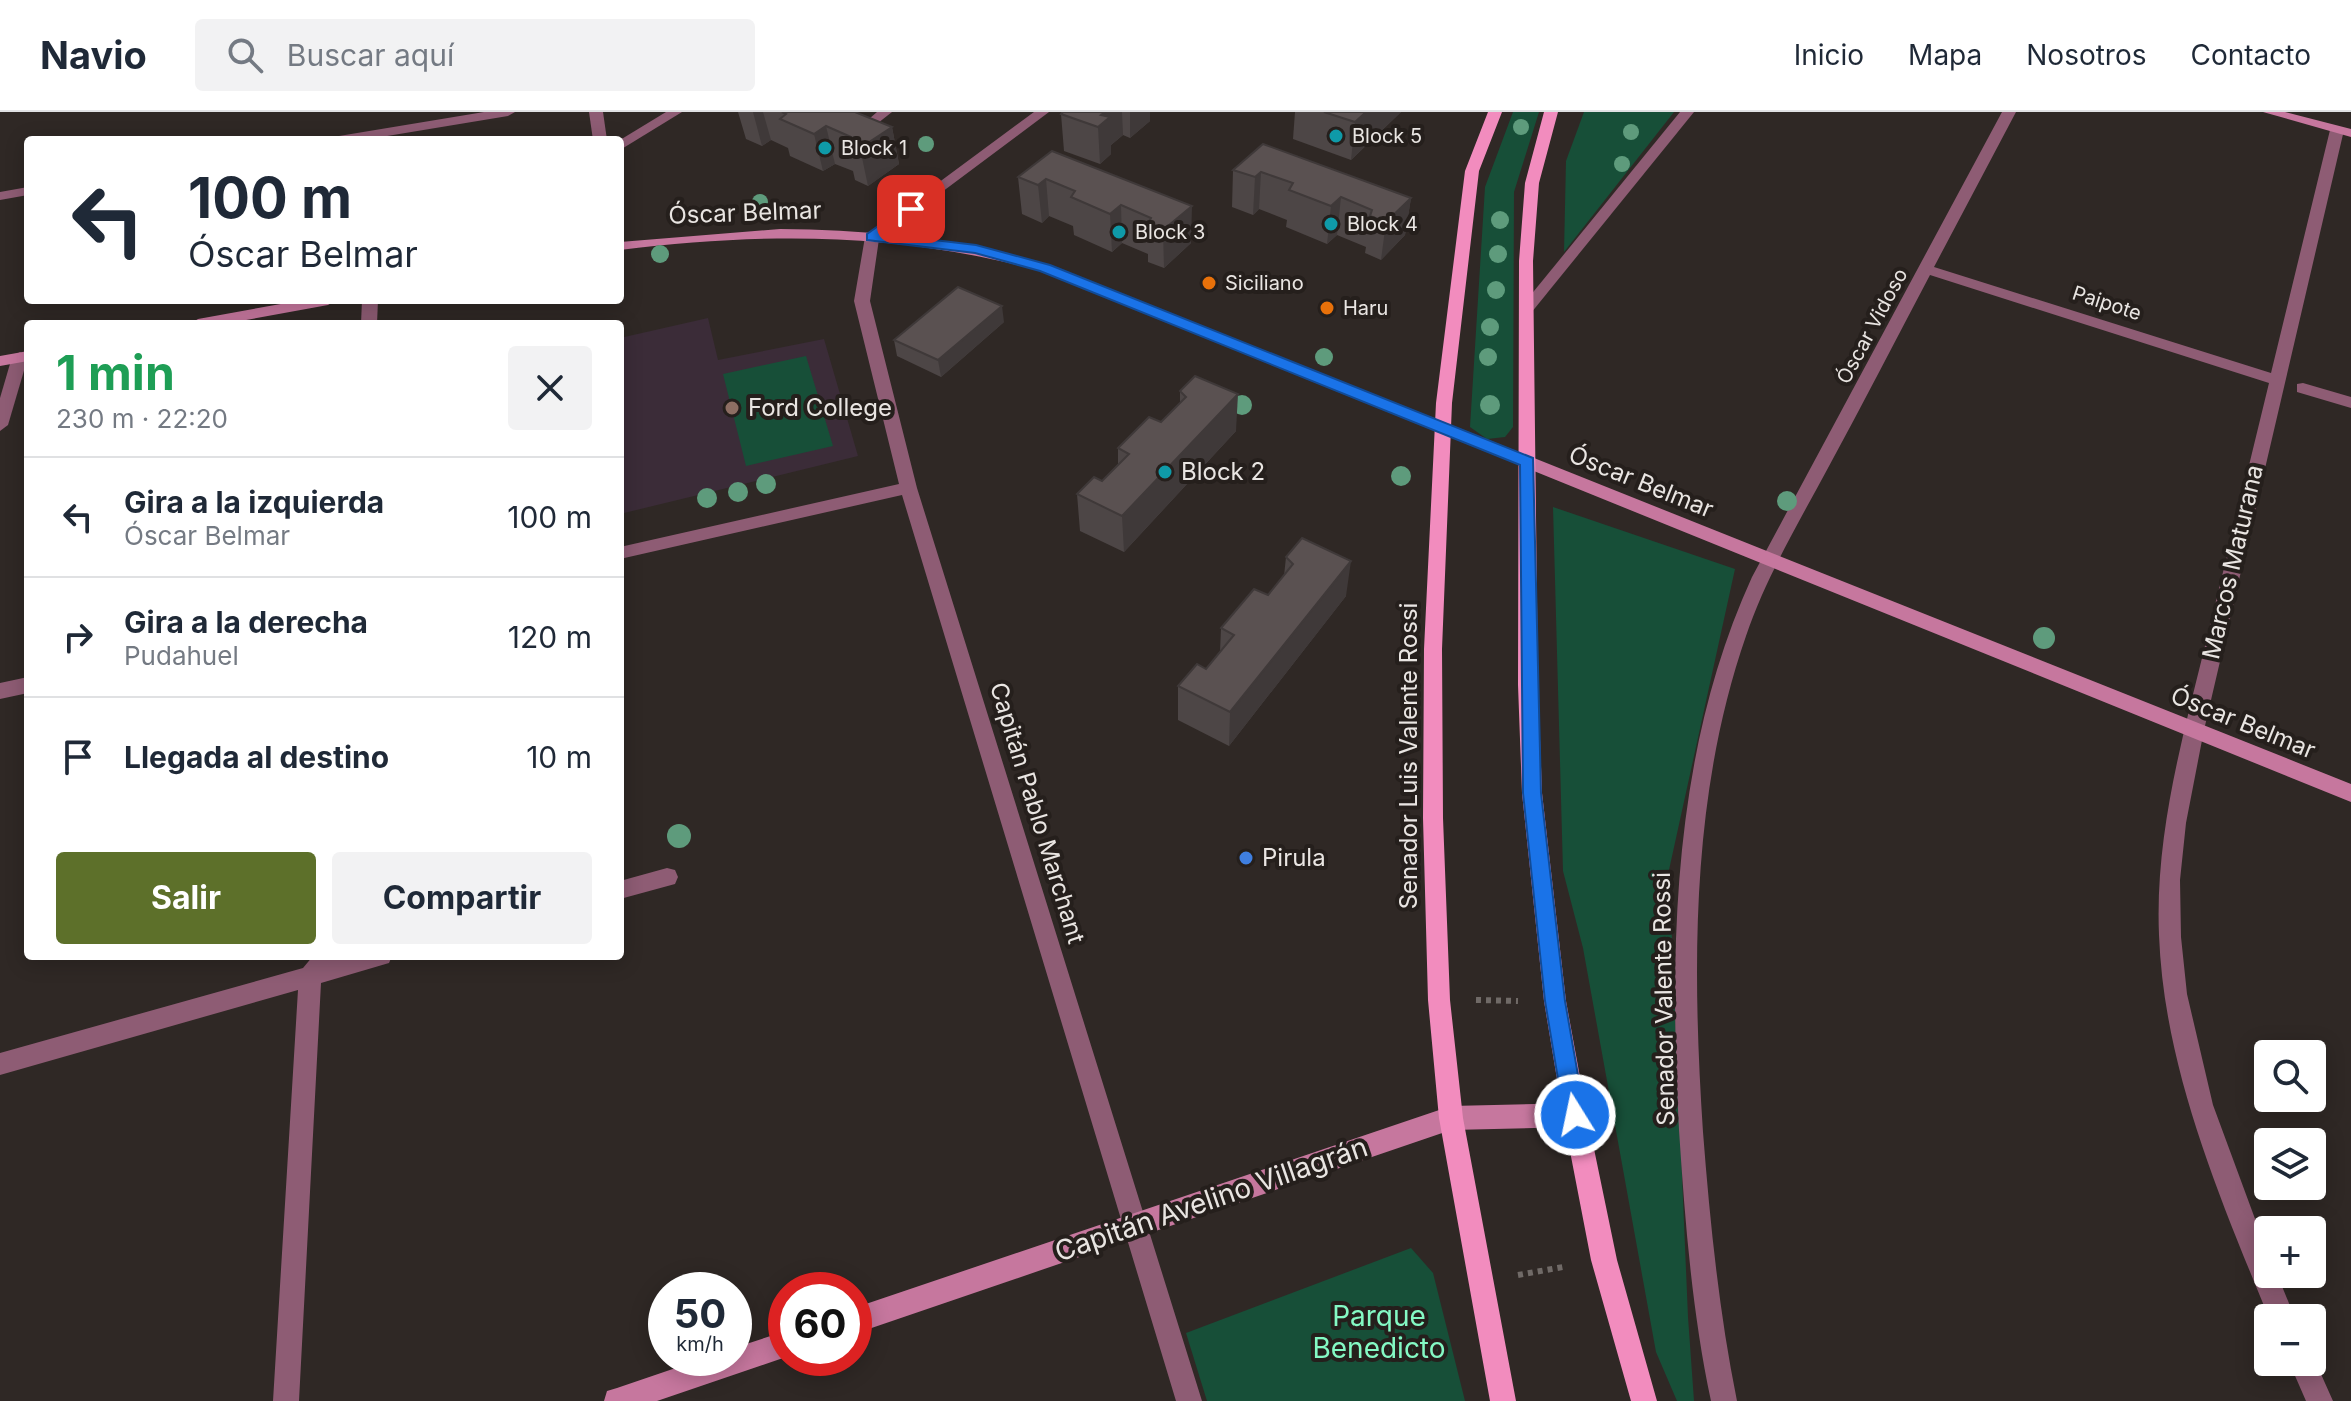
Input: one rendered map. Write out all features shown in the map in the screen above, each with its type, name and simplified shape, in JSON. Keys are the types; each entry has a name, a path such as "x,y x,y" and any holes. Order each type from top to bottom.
{"main road":[{"name":"Senador Luis Valente Rossi","path":"1495,112 1472,171 1443,428 1433,664 1433,818 1439,1000 1451,1118 1503,1401"},
{"path":"1551,112 1532,183 1526,310 1532,793 1555,1001 1575,1115 1604,1260 1644,1401"}],"street":[{"path":"363,136 508,112"},
{"path":"596,112 599,136"},
{"path":"624,144 675,112"},
{"path":"818,112 864,130 885,112"},
{"path":"872,237 1042,112"},
{"path":"1526,310 1687,112"},
{"name":"Óscar Vidoso","path":"1771,560 2009,112"},
{"path":"2270,112 2344,132"},
{"name":"Marcos Maturana","path":"2276,1304 2238,1212 2204,1111 2181,1022 2170,943 2169,879 2176,816 2194,730 2276,380 2344,132"},
{"path":"0,196 24,192"},
{"name":"Óscar Belmar","path":"624,246 742,232 812,232 976,249 1045,268 2351,793"},
{"name":"Capitán Pablo Marchant","path":"872,237 862,301 908,488 1189,1401"},
{"name":"Paipote","path":"1925,269 2276,380"},
{"path":"220,320 306,304"},
{"path":"0,361 24,356"},
{"path":"0,425 24,356"},
{"path":"2303,388 2351,403"},
{"path":"624,552 908,488"},
{"name":"Senador Valente Rossi","path":"1724,1401 1700,1251 1691,1118 1686,981 1688,867 1714,712 1729,657 1771,560"},
{"path":"0,691 24,686"},
{"path":"624,889 667,877"},
{"path":"286,1401 310,976 324,960"},
{"path":"0,1064 367,960"},
{"name":"Capitán Avelino Villagrán","path":"872,1315 1451,1118 1575,1115"},
{"path":"617,1401 768,1350"},
{"path":"2308,1376 2320,1401"}],"path":[{"path":"1439,1000 1555,1001"},
{"path":"1483,1280 1604,1260"}],"shaded area":[{"name":"Ford College","path":"708,318 718,360 824,339 858,456 624,513 624,337"}],"green space":[{"path":"1513,112 1539,112 1514,192 1513,427 1505,437 1487,439 1470,427 1485,187"},
{"path":"1584,112 1674,112 1564,252 1566,161"},
{"path":"806,356 833,446 746,466 723,374"},
{"path":"1553,507 1735,569 1669,870 1694,1401 1677,1401 1656,1352 1583,948 1563,871"},
{"name":"Parque Benedicto","path":"1411,1248 1433,1273 1465,1401 1207,1401 1186,1333"}],"building":[{"path":"782,112 855,112 892,127 860,148 847,143 851,137 826,126 814,134 780,119 786,114"},
{"path":"1105,112 1101,115 1110,117 1098,127 1061,114"},
{"path":"1324,112 1366,112 1355,122"},
{"path":"1263,144 1411,198 1386,222 1370,216 1372,210 1341,197 1331,206 1289,190 1293,183 1261,172 1255,177 1233,170"},
{"path":"1052,151 1192,206 1163,230 1148,224 1151,218 1121,205 1110,214 1071,197 1075,191 1046,179 1038,185 1018,177"},
{"path":"958,287 1002,306 938,360 894,340"},
{"path":"1195,376 1238,394 1122,516 1077,494 1094,477 1102,481 1129,454 1118,448 1149,417 1161,422 1186,397 1180,391"},
{"path":"1302,538 1351,561 1230,712 1178,686 1197,664 1206,669 1234,635 1221,628 1254,589 1268,595 1293,564 1286,557"}],"place":[{"name":"Block 5","path":"1336,136"},
{"name":"Block 1","path":"825,148"},
{"name":"Block 4","path":"1331,224"},
{"name":"Block 3","path":"1119,232"},
{"name":"Siciliano","path":"1209,283"},
{"name":"Haru","path":"1327,308"},
{"name":"Ford College","path":"732,408"},
{"name":"Block 2","path":"1165,472"},
{"name":"Pirula","path":"1246,858"}],"route":[{"path":"911,209 872,237 976,249 1045,268 1528,462 1528,685 1532,793 1555,1001 1575,1115"}]}
